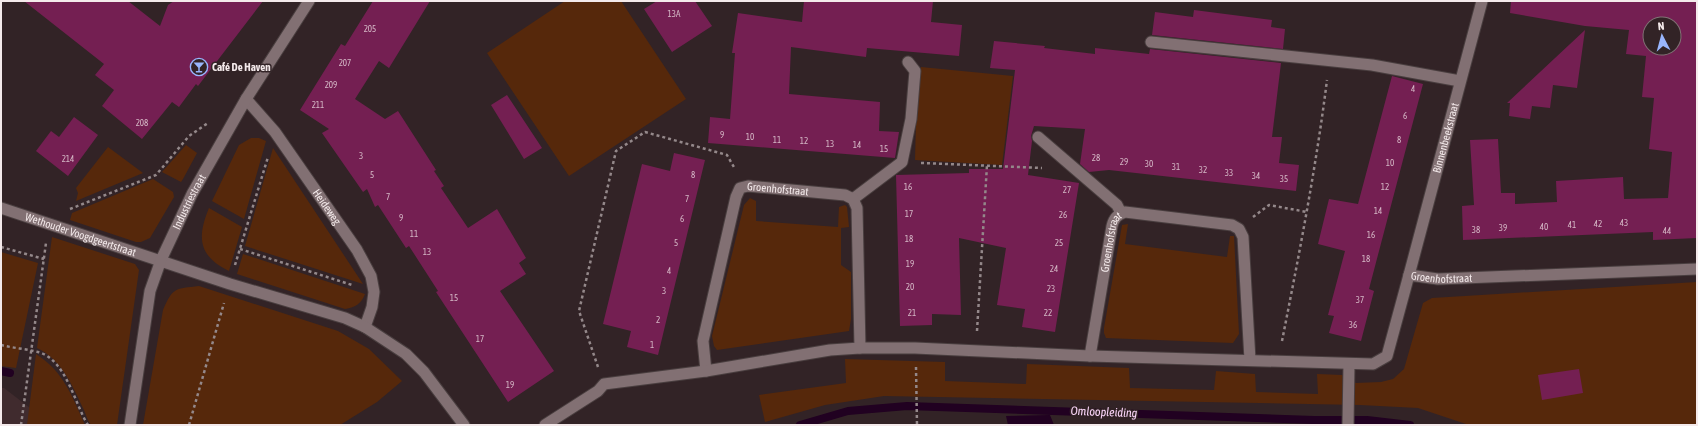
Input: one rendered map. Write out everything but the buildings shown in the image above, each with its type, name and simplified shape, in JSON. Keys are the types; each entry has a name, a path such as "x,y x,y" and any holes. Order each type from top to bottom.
{"street":[{"name":"Industriestraat","path":"130,425 150,291 161,260 192,194 246,99 308,1"},
{"name":"Binnenbeekstraat","path":"1409,275 1482,1"},
{"path":"1151,42 1372,65 1460,81"},
{"path":"860,348 857,208 853,199 902,162 911,119 914,71 908,62"},
{"name":"Heideweg","path":"246,99 275,132 357,250 370,276 374,292 372,307 365,327"},
{"path":"1038,137 1117,206 1121,213"},
{"name":"Groenhofstraat","path":"706,371 703,341 736,197 740,188 745,187 845,195 853,199"},
{"name":"Wethouder Voogdgeertstraat","path":"1,208 161,260"},
{"name":"Groenhofstraat","path":"1090,356 1112,226 1114,219 1121,213 1130,212 1232,225 1239,229"},
{"path":"1239,229 1243,237 1250,360"},
{"path":"161,260 230,284 345,318 365,327 406,354 424,372 464,425"},
{"name":"Groenhofstraat","path":"604,384 706,371 830,350 860,348 915,348 1090,356 1372,364 1387,356 1409,275 1438,279 1697,269"},
{"path":"1348,425 1349,364"},
{"path":"545,425 598,391 604,384"}],"path":[{"path":"1278,362 1321,132 1329,60"},
{"path":"21,425 49,223 70,209 156,175 189,136 214,119"},
{"path":"604,384 579,311 616,151 645,132 727,155 745,187"},
{"path":"902,162 1045,168"},
{"path":"975,351 987,165"},
{"path":"1239,229 1269,205 1307,212"},
{"path":"1,247 44,259"},
{"path":"240,249 374,292"},
{"path":"1,345 30,352 39,352 50,358 71,386 88,425"},
{"path":"916,389 918,423"}],"shaded area":[{"path":"565,1 621,1 686,99 569,176 487,53"},
{"path":"921,67 1013,76 1002,165 915,160 916,123"},
{"path":"251,138 259,138 266,141 244,219 212,201 239,145"},
{"path":"186,145 197,153 181,182 162,172"},
{"path":"108,147 143,173 76,201 78,193 76,188"},
{"path":"273,148 363,284 245,246"},
{"path":"153,179 173,192 174,197 150,238 141,242 136,242 70,220 72,213"},
{"path":"750,198 756,201 756,221 838,227 839,207 845,205 847,207 849,227 841,228 841,265 851,272 851,319 849,331 717,350 714,346 712,336 744,205"},
{"path":"209,208 242,227 229,271 211,259 203,245 203,228"},
{"path":"1128,224 1125,244 1227,257 1230,236 1234,236 1239,334 1233,343 1106,338 1104,328 1122,225"},
{"path":"52,237 135,264 139,270 117,425 91,425 75,390 65,374 53,359 37,348"},
{"path":"1,252 38,263 16,368 1,366"},
{"path":"243,254 365,294 358,304 345,309 237,274"},
{"path":"1697,282 1697,425 1469,425 1418,408 1360,405 884,396 825,405 765,422 759,395 846,383 845,359 945,362 945,381 1026,384 1027,364 1129,368 1130,388 1214,390 1216,371 1255,374 1256,392 1318,394 1317,374 1342,375 1356,383 1381,382 1393,379 1404,369 1423,303 1432,298"},
{"path":"199,286 338,331 369,349 402,381 377,402 340,425 143,425 163,310 169,297 176,290"},
{"path":"36,354 54,369 66,385 85,425 27,425"},
{"path":"1,388 4,388 52,425 1,425"},
{"path":"1050,415 1054,425 1008,425 1006,416"}],"waterway":[{"name":"Omloopleiding","path":"1,371 10,373"},
{"name":"Omloopleiding","path":"800,425 848,411 907,406 1314,420 1367,420 1410,425"}],"place":[{"name":"Café De Haven","path":"199,67"}]}
